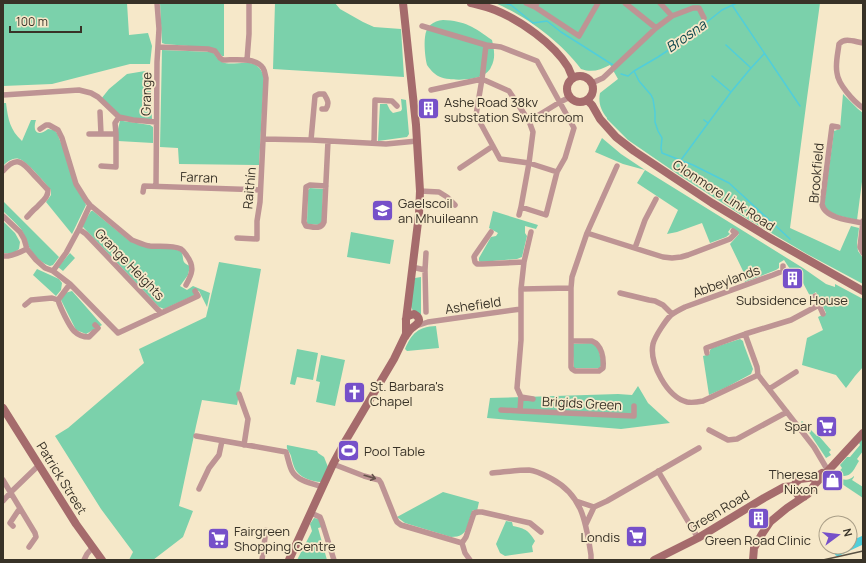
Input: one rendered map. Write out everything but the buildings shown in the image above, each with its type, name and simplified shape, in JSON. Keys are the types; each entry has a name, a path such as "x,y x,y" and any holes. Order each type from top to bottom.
{"street":[{"name":"Grange","path":"156,186 157,62 159,29 157,3"},
{"path":"247,60 249,34 248,3"},
{"path":"471,3 495,10 538,35 558,54 567,66 573,78"},
{"path":"526,3 536,5 579,36 598,3"},
{"path":"625,3 656,28"},
{"path":"660,3 672,16"},
{"path":"402,5 417,141 420,191 420,208 404,339"},
{"path":"592,83 603,78 656,28 672,16 693,8 699,8 704,18"},
{"path":"422,26 486,45 501,47 537,61 565,99 574,128 565,158 557,172 546,215 521,207"},
{"path":"863,43 844,40 840,42 836,71 841,84 850,96 863,108"},
{"path":"486,45 476,115 500,159 529,163 557,172"},
{"name":"Raithín","path":"158,47 208,49 215,51 223,60 247,60 258,63 264,70 266,78 257,239 237,238"},
{"path":"529,121 565,99 568,93 568,85 573,78 582,76 592,83 592,95 587,100 576,102 565,99"},
{"path":"431,90 482,80 509,91 529,121 534,132 521,207 518,215"},
{"path":"3,95 79,90 91,93 98,97 119,116 133,120 156,122"},
{"path":"311,140 315,96 319,94 324,94 328,100 328,106 326,109 322,109"},
{"path":"374,143 375,100 392,101 397,106"},
{"name":"Clonmore Link Road","path":"587,100 616,137 634,151 712,203 773,240 863,291"},
{"path":"100,112 101,134"},
{"path":"101,166 116,166 115,123 119,116"},
{"path":"40,128 49,125 58,130 62,138 76,184 90,205 132,240 149,246 179,248 183,250 192,266 191,275 186,285"},
{"name":"Brookfield","path":"838,127 832,126 822,207 823,210 835,217 863,223"},
{"path":"88,134 116,134"},
{"path":"263,139 386,144 417,141"},
{"path":"326,186 310,185 306,187 304,222 306,226 323,226 324,222 326,186 328,141"},
{"path":"460,168 493,146"},
{"path":"3,171 12,163 23,163 48,190 48,195 27,217"},
{"path":"571,341 595,342 601,349 604,365 603,368 599,371 575,371 570,365 571,288 572,278 586,233 617,166"},
{"name":"Farran","path":"143,192 144,186 260,190"},
{"path":"420,191 438,192 447,197 455,205"},
{"path":"635,248 645,220 656,199"},
{"path":"79,229 90,205"},
{"path":"3,216 20,232 27,249 36,260 45,268 53,271"},
{"path":"863,219 860,247 863,253"},
{"name":"Grange Heights","path":"161,313 86,234 79,229 66,253 53,271 70,284 118,333 198,296 195,291"},
{"path":"586,233 663,257 672,258 681,257 730,240 736,233 733,231"},
{"path":"491,232 475,255 475,262 482,264 524,262"},
{"name":"Ashefield","path":"521,397 517,388 521,340 521,289 524,262 531,232"},
{"path":"3,256 13,256 27,249"},
{"path":"426,253 426,312"},
{"name":"Abbeylands","path":"758,375 703,401 687,402 681,400 674,394 659,374 653,353 653,342 672,314 685,307 783,271 783,266"},
{"path":"412,267 425,270"},
{"path":"58,300 70,284"},
{"path":"521,289 571,288"},
{"path":"620,293 655,301 663,305 672,314"},
{"path":"289,560 333,464 346,440 394,359 404,339 410,330 418,323 409,295"},
{"path":"815,296 823,314"},
{"path":"25,305 31,300 52,298 58,300"},
{"path":"58,300 59,305 74,331 84,337 89,337 98,328 95,325"},
{"path":"707,354 706,348 791,320 819,305"},
{"name":"Ashefield","path":"415,327 428,322 521,309"},
{"path":"406,320 410,315 428,322"},
{"path":"406,320 409,326 415,327"},
{"path":"745,334 757,367 758,375 814,447 827,469"},
{"path":"769,390 796,372"},
{"path":"239,394 248,419 244,445"},
{"path":"501,410 520,411 521,397 533,399"},
{"name":"Brigids Green","path":"520,411 634,416 634,406"},
{"name":"Patrick Street","path":"3,408 76,524 102,560"},
{"path":"709,430 728,440 738,439 787,412"},
{"path":"801,496 795,492 794,486 796,482 798,480 819,476 863,428"},
{"path":"753,560 754,548 770,522 801,496 808,494 814,484 863,434"},
{"path":"196,436 286,452 291,470 295,475 302,480 323,487"},
{"path":"199,489 209,468 219,455 222,441"},
{"path":"840,454 843,454 852,446"},
{"path":"586,524 594,507 699,448"},
{"path":"333,464 379,480 382,483 395,518 401,525 462,543"},
{"path":"3,501 39,465"},
{"path":"492,473 528,470 540,472 562,484 576,500 582,512 586,524 591,557 595,560"},
{"path":"658,471 698,538"},
{"path":"805,479 811,483 811,491"},
{"path":"3,480 35,533 36,537 29,547"},
{"name":"Green Road","path":"654,560 698,538 784,487 794,486"},
{"path":"576,500 594,507"},
{"path":"13,526 10,524 20,508"},
{"path":"462,543 466,538 474,513 478,512 530,523 541,532"},
{"path":"311,513 320,516 334,560"},
{"path":"262,560 266,530"},
{"path":"462,543 465,553 470,560"},
{"path":"84,560 86,554 93,547"}],"green space":[{"path":"3,3 127,3 129,35 148,33 152,46 150,64 130,64 52,84 3,86"},
{"path":"160,3 224,3 224,56 212,48 162,43"},
{"path":"275,3 335,3 340,9 374,27 401,29 404,77 273,69"},
{"path":"495,3 820,3 790,228 840,251 851,226 859,228 857,243 858,251 863,258 863,284 807,254 749,220 628,140 607,119 600,103 600,93 618,79 610,65 589,71 581,69 563,49 531,22"},
{"path":"443,20 463,23 492,40 494,60 487,73 479,77 467,79 447,79 438,76 429,68 425,55 426,33 428,27"},
{"path":"162,50 213,52 222,62 233,64 251,63 256,65 261,70 264,77 259,165 179,164 178,148 160,147"},
{"path":"150,71 152,120 123,118 101,99 109,89 127,74"},
{"path":"843,94 863,113 863,174 857,220 834,214 824,205 834,131 840,129"},
{"path":"401,99 406,100 409,134 407,137 378,141 380,104 387,104 393,113 401,111"},
{"path":"3,103 6,103 12,128 22,141 31,120 36,120 35,130 39,133 48,129 54,130 57,133 86,205 72,234 46,202 51,195 51,190 31,168 19,159 10,160 3,166"},
{"path":"120,121 150,125 153,127 153,143 118,141"},
{"path":"602,138 621,154 645,170 623,164 595,152"},
{"path":"645,170 803,268 826,284 835,287 835,284 863,299 863,367 846,388 836,375 802,365 807,338 823,330 818,317 826,313 816,292 810,296 803,283 784,260 779,263 779,268 776,270 745,282 743,271 730,244 739,234 731,228 728,232 730,234 726,237 710,243 702,223 667,234 678,210 637,183"},
{"path":"310,188 323,189 322,223 320,225 307,223 308,190"},
{"path":"3,201 59,257 53,265 50,266 44,263 33,253 21,229 3,211"},
{"path":"91,211 93,211 131,242 181,251 184,262 190,266 188,275 180,286 187,290 193,286 210,293 207,307 199,291 194,290 195,295 164,309 159,307 83,227 83,224"},
{"path":"493,211 538,225 536,229 525,226 525,233 527,236 522,257 517,259 479,261 479,258 491,237 496,236 498,233 489,228"},
{"path":"3,221 15,233 20,242 19,249 12,254 3,253"},
{"path":"351,232 394,240 390,264 347,257"},
{"path":"70,253 75,258 63,271 58,267"},
{"path":"219,262 261,269 237,405 202,400 179,506 193,511 183,537 153,560 129,560 133,552 101,509 55,436 68,428 144,363 139,349 206,317"},
{"path":"37,269 59,279 62,283 61,290 56,296 33,275"},
{"path":"421,277 421,317 412,310 411,301 415,278"},
{"path":"72,291 102,325 86,334 76,330 61,300 65,293"},
{"path":"436,326 439,348 407,351 405,349 413,335 420,329"},
{"path":"740,339 743,341 753,369 751,374 709,395 703,356 710,354 710,350 712,348"},
{"path":"592,343 598,348 602,363 600,368 574,368 572,344"},
{"path":"297,349 318,353 313,380 297,377 295,385 290,384"},
{"path":"321,355 345,360 335,406 316,402 320,382 316,381"},
{"path":"638,386 648,403 670,423 621,429 487,418 490,398 618,394 632,395"},
{"path":"802,421 817,436 818,435 831,450 829,452 831,455 826,458 801,422"},
{"path":"863,438 863,451 857,459 859,461 851,474 841,476 837,474 842,468 840,465 847,457 850,457 860,445 859,443"},
{"path":"287,445 317,451 324,457 328,467 321,482 306,478 297,472"},
{"path":"854,476 852,480 863,487 863,498 839,482 840,480 837,478 848,480"},
{"path":"443,492 479,502 477,511 473,510 466,529 461,535 451,537 405,523 397,517"},
{"path":"314,518 319,519 322,527 318,528 327,560 297,560 312,531 310,524"},
{"path":"506,521 512,522 513,526 524,529 530,534 535,541 532,546 533,552 505,556 500,553 496,544"}],"waterway":[{"path":"504,3 511,5 533,23 547,21 561,32 613,65"},
{"name":"Brosna","path":"621,74 628,76 687,38 722,10 737,3"},
{"path":"732,5 800,106"},
{"path":"726,45 751,68"},
{"path":"681,160 731,92 764,54"},
{"path":"634,71 639,81 653,99 655,122 662,138 662,153 693,165 729,183 790,239"},
{"path":"712,76 731,92"},
{"path":"704,120 708,123"},
{"name":"Brosna","path":"858,542 863,540"}],"railway":[{"path":"823,560 863,551"}],"place":[{"name":"Ashe Road 38kv substation Switchroom","path":"429,109"},
{"name":"Gaelscoil an Mhuileann","path":"382,210"},
{"name":"Subsidence House","path":"792,278"},
{"name":"St. Barbara's Chapel","path":"354,393"},
{"name":"Spar","path":"827,426"},
{"name":"Pool Table","path":"349,451"},
{"name":"Theresa Nixon","path":"833,481"},
{"name":"Green Road Clinic","path":"758,518"},
{"name":"Londis","path":"636,537"},
{"name":"Fairgreen Shopping Centre","path":"219,538"}]}
